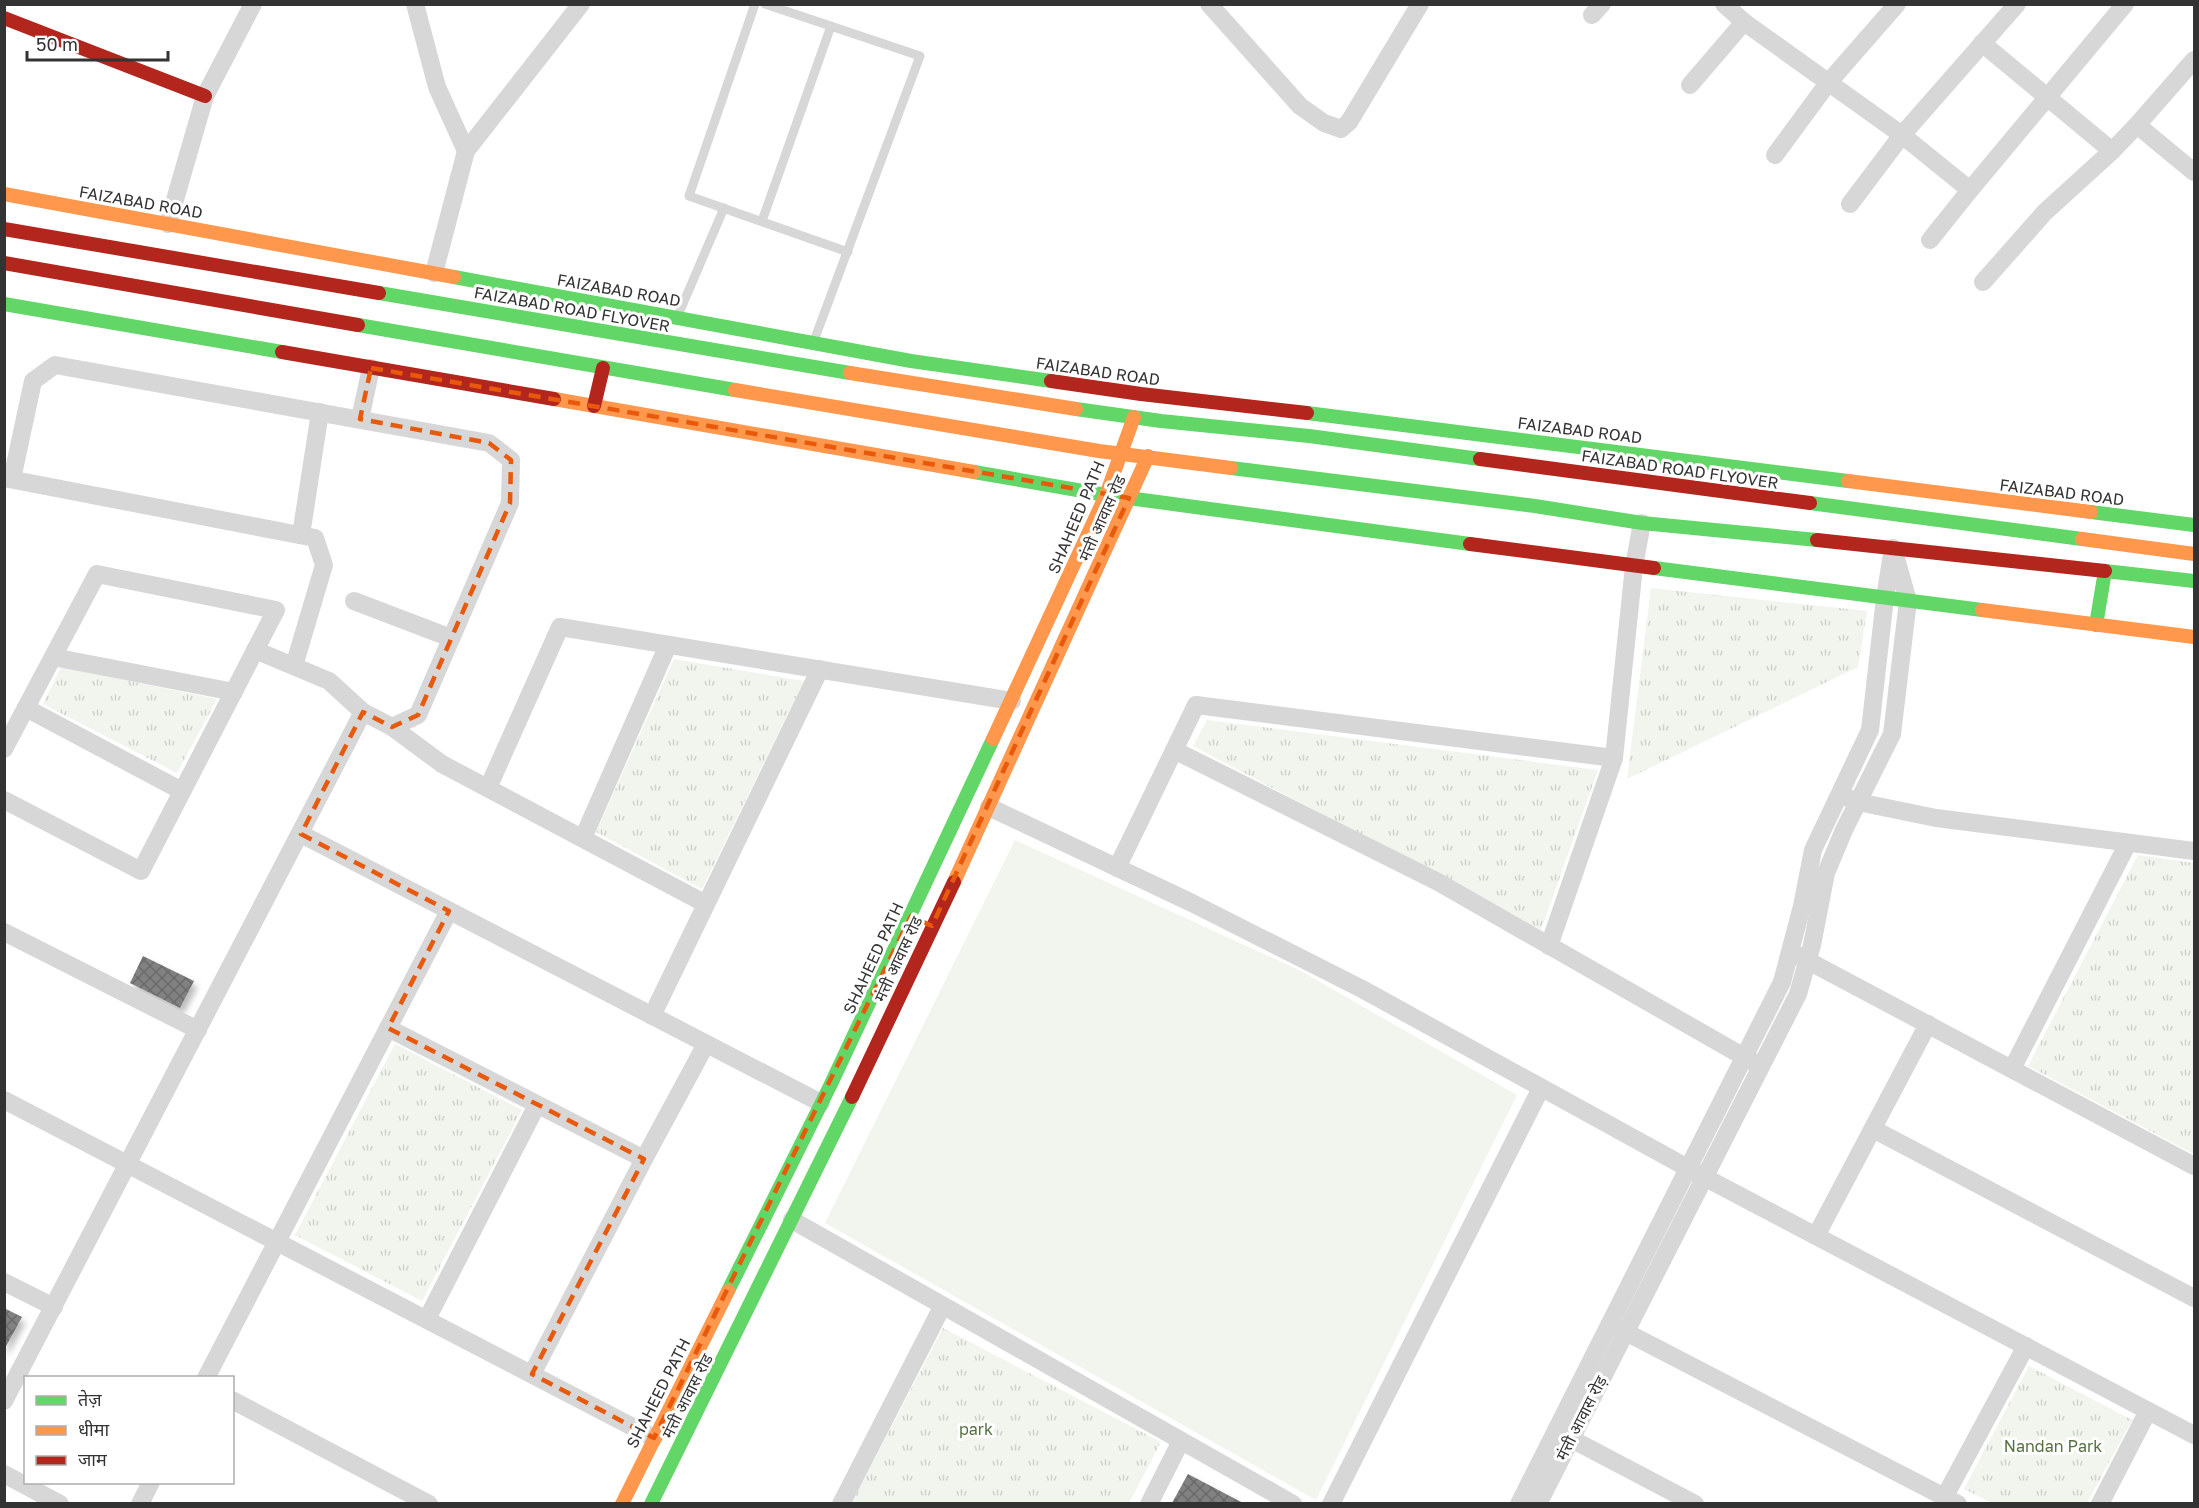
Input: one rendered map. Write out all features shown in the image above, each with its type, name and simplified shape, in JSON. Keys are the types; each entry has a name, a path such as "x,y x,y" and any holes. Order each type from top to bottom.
{"main road":[{"path":"4,18 205,96"},
{"name":"FAIZABAD ROAD","path":"4,194 911,361 1141,394 1476,433 2188,525"},
{"name":"FAIZABAD ROAD FLYOVER","path":"4,229 959,392 1134,417"},
{"path":"4,263 603,368 1120,453 1151,447 1642,523 2194,581"},
{"path":"4,304 1106,495 1634,566 2194,637"},
{"path":"594,406 603,368"},
{"path":"1134,417 1161,421"},
{"name":"SHAHEED PATH","path":"622,1503 821,1103 1012,701 1106,495 1134,417"},
{"name":"FAIZABAD ROAD FLYOVER","path":"1161,421 1309,436 2194,554"},
{"name":"मंत्ती आवास रोड","path":"651,1503 792,1220 989,807 1129,498 1161,421"},
{"path":"2096,625 2105,571"},
{"path":"910,916 932,926"}],"street":[{"path":"168,224 205,96 253,4"},
{"path":"415,4 437,87 466,151"},
{"path":"434,273 466,151 581,4"},
{"path":"1209,4 1300,106 1324,123 1341,129 1349,122 1420,4"},
{"path":"1724,4 1744,22 1902,135 1970,190"},
{"path":"1775,155 1828,83 1897,4"},
{"path":"1850,204 1902,135 2017,4"},
{"path":"1930,240 2125,4"},
{"path":"1690,85 1744,22"},
{"path":"1982,43 2112,151"},
{"path":"1983,282 2045,212 2137,125 2194,60"},
{"path":"2137,125 2193,168"},
{"path":"294,666 324,565 315,538 8,479 33,381 55,365 489,443 511,460 510,503 417,715 392,727"},
{"path":"360,420 371,368"},
{"path":"301,535 320,412"},
{"path":"2188,525 2194,505"},
{"path":"1549,946 1614,758 1634,566 1642,523"},
{"path":"1696,1173 1744,1057 1782,982 1802,906 1813,850 1870,730 1893,548"},
{"path":"1696,1173 1760,1067 1798,993 1808,961 1826,873 1892,734 1908,601 1893,548"},
{"path":"4,749 97,574 276,610 141,872 4,800"},
{"path":"354,601 451,638"},
{"path":"488,788 560,627 1012,701"},
{"path":"583,838 668,645"},
{"path":"255,650 329,681 363,712 392,727 442,764 706,904"},
{"path":"53,657 234,692"},
{"path":"652,1016 820,669"},
{"path":"1117,868 1196,705 1614,758"},
{"path":"26,708 182,791"},
{"path":"4,1401 363,712"},
{"path":"1174,750 1438,882 1760,1067"},
{"path":"1838,794 1858,802 1936,818 2194,851"},
{"path":"989,807 1192,903 1362,989 1696,1173 2194,1435"},
{"path":"301,834 821,1103"},
{"path":"2012,1069 2128,843"},
{"path":"207,1376 449,911"},
{"path":"4,933 198,1030"},
{"path":"1790,951 2194,1166"},
{"path":"1816,1236 1928,1024"},
{"path":"388,1028 644,1159"},
{"path":"532,1374 706,1044"},
{"path":"1331,1503 1541,1088"},
{"path":"4,1100 654,1438"},
{"path":"427,1319 537,1105"},
{"path":"1873,1129 2194,1298"},
{"name":"मंत्ती आवास रोड़","path":"1538,1503 1563,1435 1696,1173"},
{"path":"792,1220 942,1307 1293,1503"},
{"path":"4,1281 54,1307"},
{"path":"841,1503 942,1307"},
{"path":"1618,1328 1951,1500 2026,1346"},
{"path":"234,1401 429,1503"},
{"path":"2100,1503 2148,1410"},
{"path":"1519,1503 1563,1435 1684,1501"},
{"path":"1149,1503 1181,1441"},
{"path":"4,1474 60,1503"},
{"path":"140,1503 150,1484"}],"lane":[{"path":"756,4 689,196 848,252"},
{"path":"765,4 920,56 813,343"},
{"path":"762,221 831,26"},
{"path":"677,318 724,208"}],"highlighted area":[{"path":"371,368 1129,498 932,926 911,916 654,1438 532,1374 644,1159 388,1028 449,911 301,834 363,712 392,727 418,715 510,503 511,460 489,443 360,419"}],"green space":[{"path":"1651,588 1867,611 1858,667 1627,779"},
{"path":"674,659 804,681 702,889 596,832"},
{"path":"61,667 217,699 177,773 43,704"},
{"path":"1207,720 1598,770 1541,930 1193,746"},
{"path":"1015,840 1299,970 1517,1095 1316,1500 825,1223"},
{"path":"2138,855 2194,863 2194,1154 2028,1066"},
{"path":"395,1044 522,1110 422,1301 295,1235"},
{"name":"park","path":"943,1328 1161,1442 1129,1503 851,1504"},
{"name":"Nandan Park","path":"2029,1366 2132,1420 2087,1503 1992,1503 1964,1489"}],"building":[{"path":"143,956 194,981 180,1008 130,983"},
{"path":"4,1308 22,1317 4,1350"},
{"path":"1188,1474 1243,1503 1172,1503"}],"traffic: fast":[{"path":"454,277 911,361 1051,381"},
{"path":"379,293 850,373"},
{"path":"4,304 282,352"},
{"path":"358,325 735,390"},
{"path":"1076,409 1161,421 1309,436 1480,459"},
{"path":"1307,413 1848,481"},
{"path":"1231,468 1535,506 1642,523 1817,540"},
{"path":"974,472 1106,495 1470,544"},
{"path":"1810,503 2082,539"},
{"path":"2091,512 2194,525"},
{"path":"1654,568 1982,610"},
{"path":"2105,571 2194,581"},
{"path":"2096,625 2105,571"},
{"path":"728,1291 830,1086 993,739"},
{"path":"651,1504 852,1097"}],"traffic: slow":[{"path":"4,194 454,277"},
{"path":"850,373 1076,409"},
{"path":"735,390 1099,451 1231,468"},
{"path":"554,399 974,472"},
{"path":"993,739 1106,495 1134,417"},
{"path":"954,882 1148,456"},
{"path":"1848,481 2091,512"},
{"path":"2082,539 2194,554"},
{"path":"1982,610 2194,637"},
{"path":"622,1504 728,1291"}],"traffic: jam":[{"path":"4,18 205,96"},
{"path":"4,229 379,293"},
{"path":"4,263 358,325"},
{"path":"282,352 554,399"},
{"path":"594,406 603,368"},
{"path":"1051,381 1307,413"},
{"path":"1480,459 1810,503"},
{"path":"1817,540 2105,571"},
{"path":"1470,544 1654,568"},
{"path":"852,1097 954,882"}]}
